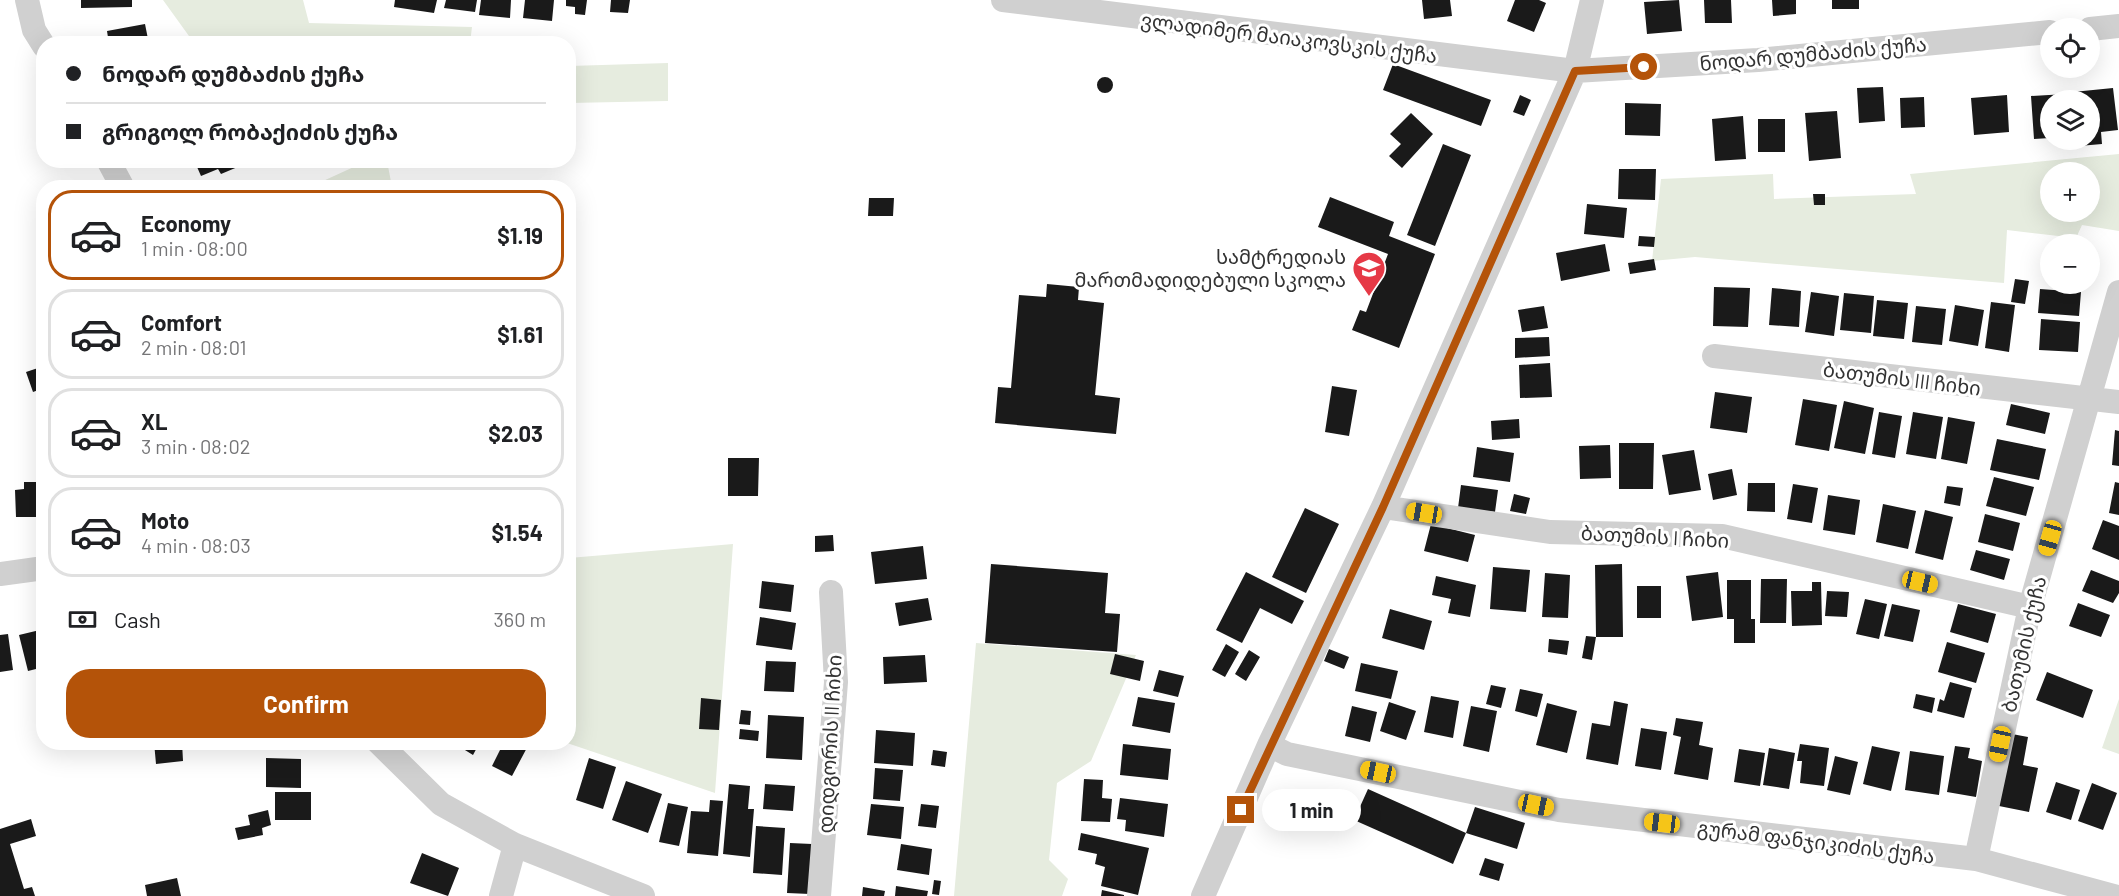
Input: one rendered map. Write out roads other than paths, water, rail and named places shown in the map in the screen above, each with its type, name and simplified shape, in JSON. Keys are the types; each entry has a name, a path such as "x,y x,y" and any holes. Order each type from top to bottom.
{"street":[{"path":"27,0 34,30 38,36"},
{"name":"ვლადიმერ მაიაკოვსკის ქუჩა","path":"1003,0 1575,71"},
{"path":"1203,896 1269,745 1383,507 1575,71 1592,0"},
{"path":"2100,27 2119,26"},
{"name":"ნოდარ დუმბაძის ქუჩა","path":"1575,71 1758,60 2040,33"},
{"name":"ბათუმის ქუჩა","path":"1976,859 2030,607 2119,292"},
{"name":"ბათუმის III ჩიხი","path":"1714,356 2119,402"},
{"name":"ბათუმის I ჩიხი","path":"1383,507 1550,532 1722,536 2030,607"},
{"path":"0,574 36,569"},
{"name":"დიდგორის II ჩიხი","path":"819,896 836,682 831,592"},
{"name":"გურამ ფანჯიკიძის ქუჩა","path":"1269,745 1287,754 1559,810 1976,859 2114,896"},
{"path":"386,750 441,804 516,845 644,896"},
{"path":"501,896 516,845"}],"place":[{"name":"სამტრედიას მართმადიდებული სკოლა","path":"1369,297"}]}
